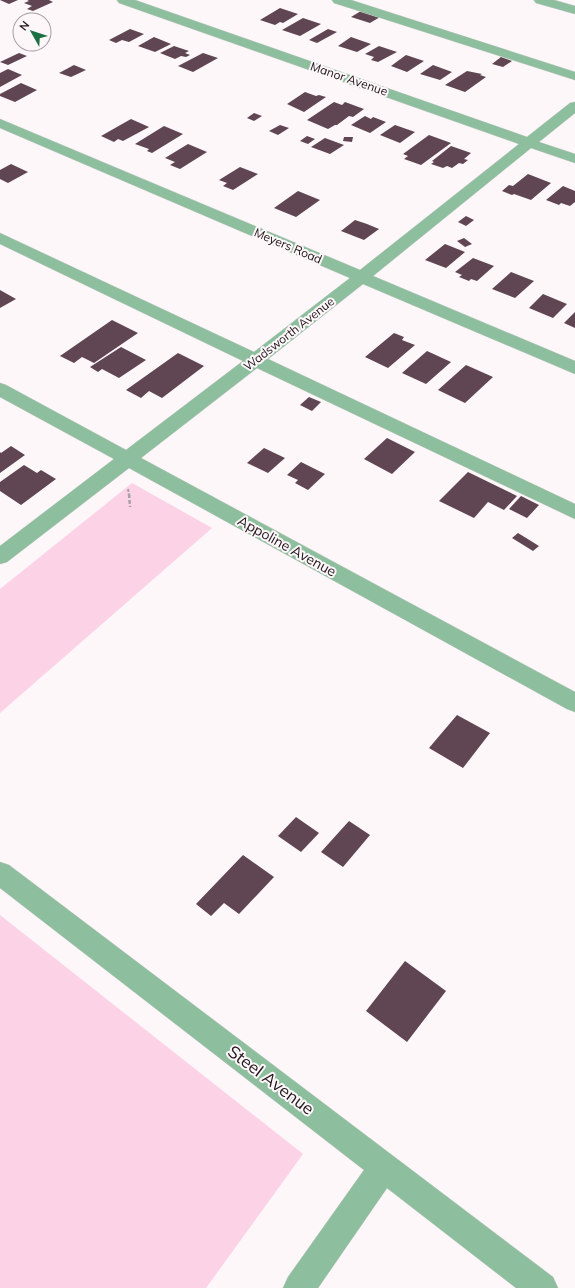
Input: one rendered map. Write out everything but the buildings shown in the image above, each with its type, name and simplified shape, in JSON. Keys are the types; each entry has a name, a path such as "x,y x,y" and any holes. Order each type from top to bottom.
{"street":[{"name":"Manor Avenue","path":"123,0 575,159"},
{"path":"338,0 575,76"},
{"path":"540,0 575,10"},
{"name":"Wadsworth Avenue","path":"0,557 256,360 575,106"},
{"name":"Meyers Road","path":"0,123 575,368"},
{"path":"0,238 575,512"},
{"name":"Appoline Avenue","path":"0,389 575,703"},
{"name":"Steel Avenue","path":"0,873 542,1288"},
{"path":"299,1288 384,1167"}],"path":[{"path":"128,484 130,507"}],"shaded area":[{"path":"132,483 212,528 0,713 0,589"},
{"path":"0,915 303,1154 206,1288 0,1288"}]}
